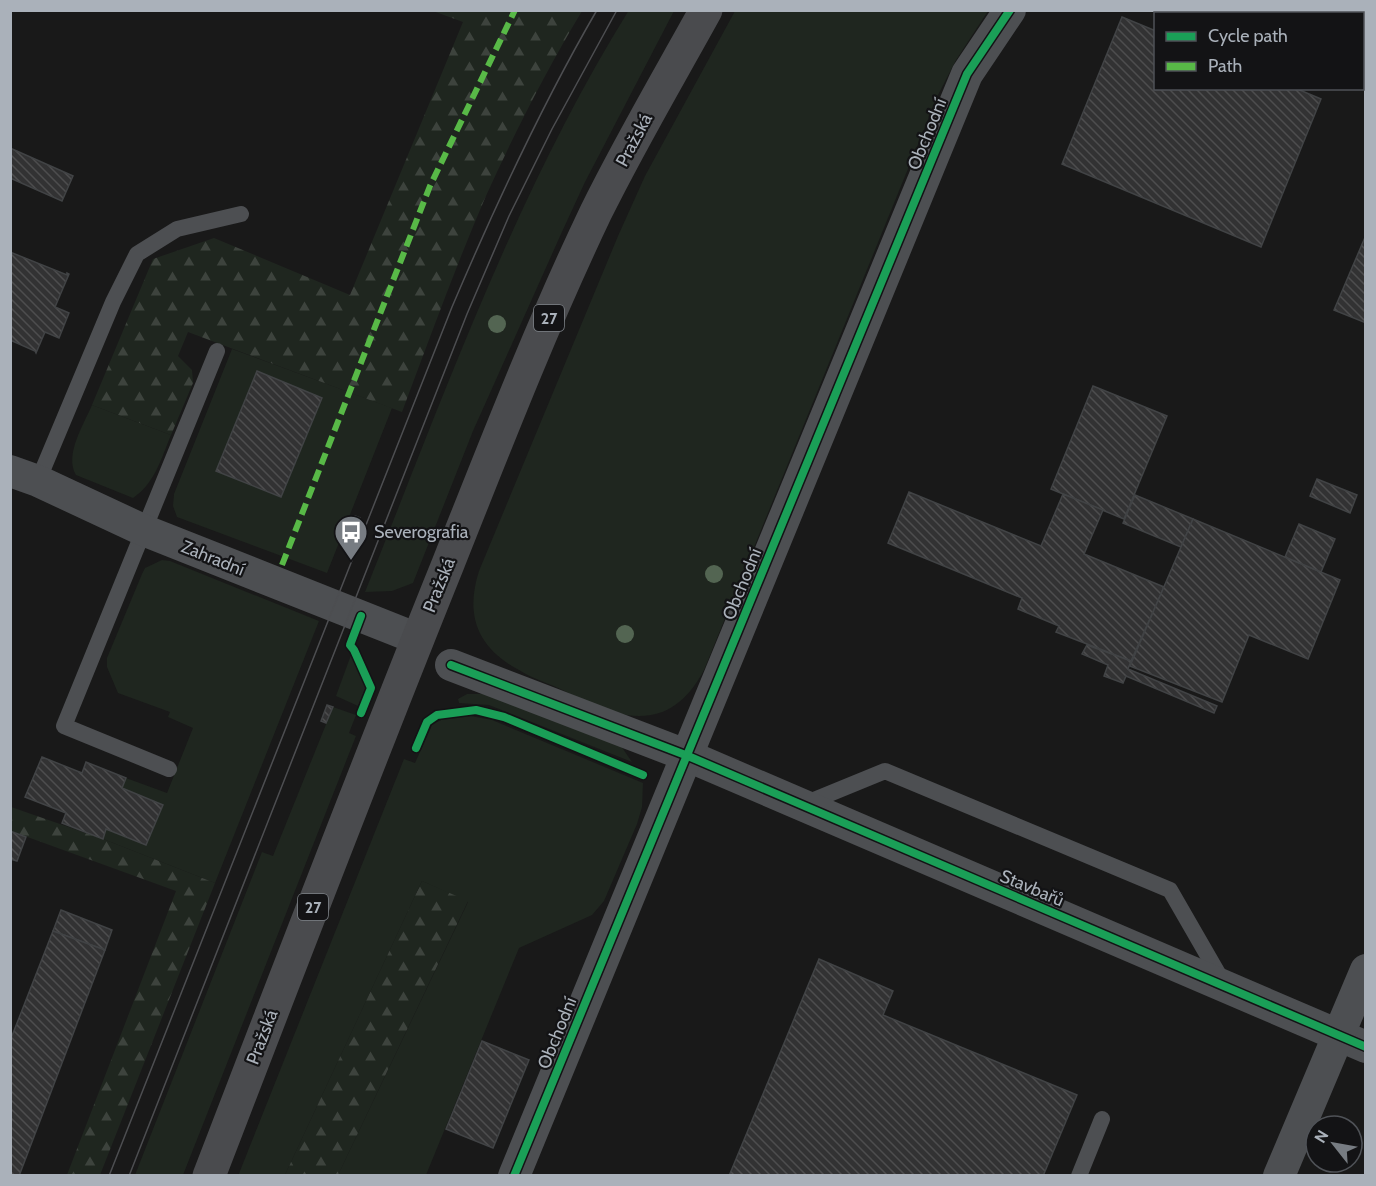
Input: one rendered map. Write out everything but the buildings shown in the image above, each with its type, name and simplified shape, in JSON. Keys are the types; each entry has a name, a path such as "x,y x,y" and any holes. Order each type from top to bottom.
{"main road":[{"name":"Pražská","path":"209,1176 509,412 597,212 706,10"}],"street":[{"name":"Obchodní","path":"514,1176 968,74 1010,10"},
{"name":"Zahradní","path":"24,476 143,530 418,639"},
{"name":"Stavbařů","path":"452,665 688,756 1352,1041"},
{"path":"1280,1176 1352,1041 1365,970"}],"lane":[{"path":"24,476 137,254 177,230 241,214"},
{"path":"169,769 64,726 217,351"},
{"path":"802,806 885,771 1170,890 1227,988"},
{"path":"1079,1176 1102,1119"}],"green space":[{"path":"629,10 674,11 585,182 561,234 473,431 413,583 392,591 365,592 453,369 517,222 588,79"},
{"path":"433,11 582,11 531,103 485,198 402,412 188,332 178,356 192,370 193,383 171,435 92,405 153,259 214,238 350,295 463,22"},
{"path":"735,11 988,11 956,60 938,95 704,670 695,685 676,705 651,715 626,715 602,708 532,677 498,656 485,642 475,621 473,604 475,588 479,571 645,176"},
{"path":"232,349 392,408 327,573 177,517 173,506 174,494"},
{"path":"92,405 171,435 152,478 133,498 76,475 72,458 76,440"},
{"path":"162,560 170,561 319,621 215,883 103,839 106,829 146,845 162,805 122,788 126,778 167,793 193,728 168,717 170,712 118,693 107,667 107,658 145,568"},
{"path":"351,655 366,687 358,706 336,696"},
{"path":"467,694 485,694 621,746 632,762 489,705 459,703 458,699"},
{"path":"333,707 356,715 349,733 356,736 183,1175 135,1175 262,852 273,856"},
{"path":"465,715 492,720 643,783 642,807 637,824 604,901 592,915 519,948 426,1175 338,1175 468,902 422,881 285,1175 238,1176 404,759 415,763 432,725 443,719"},
{"path":"11,807 103,839 215,883 100,1175 67,1175 176,891 11,831"},
{"path":"422,881 468,901 338,1175 285,1175"}],"tram line":[{"path":"109,1176 452,307 520,157 576,46 597,10"},
{"path":"129,1176 467,314 509,216 552,129 617,10"}],"marked path":[{"path":"282,565 430,186 515,10"}],"cycle path":[{"path":"514,1176 967,74 1010,10"},
{"path":"361,616 350,645 371,688 361,713"},
{"path":"451,665 688,756 1366,1047"},
{"path":"416,748 427,722 437,715 476,710 504,717 643,775"}],"place":[{"name":"Severografia","path":"351,561"}]}
